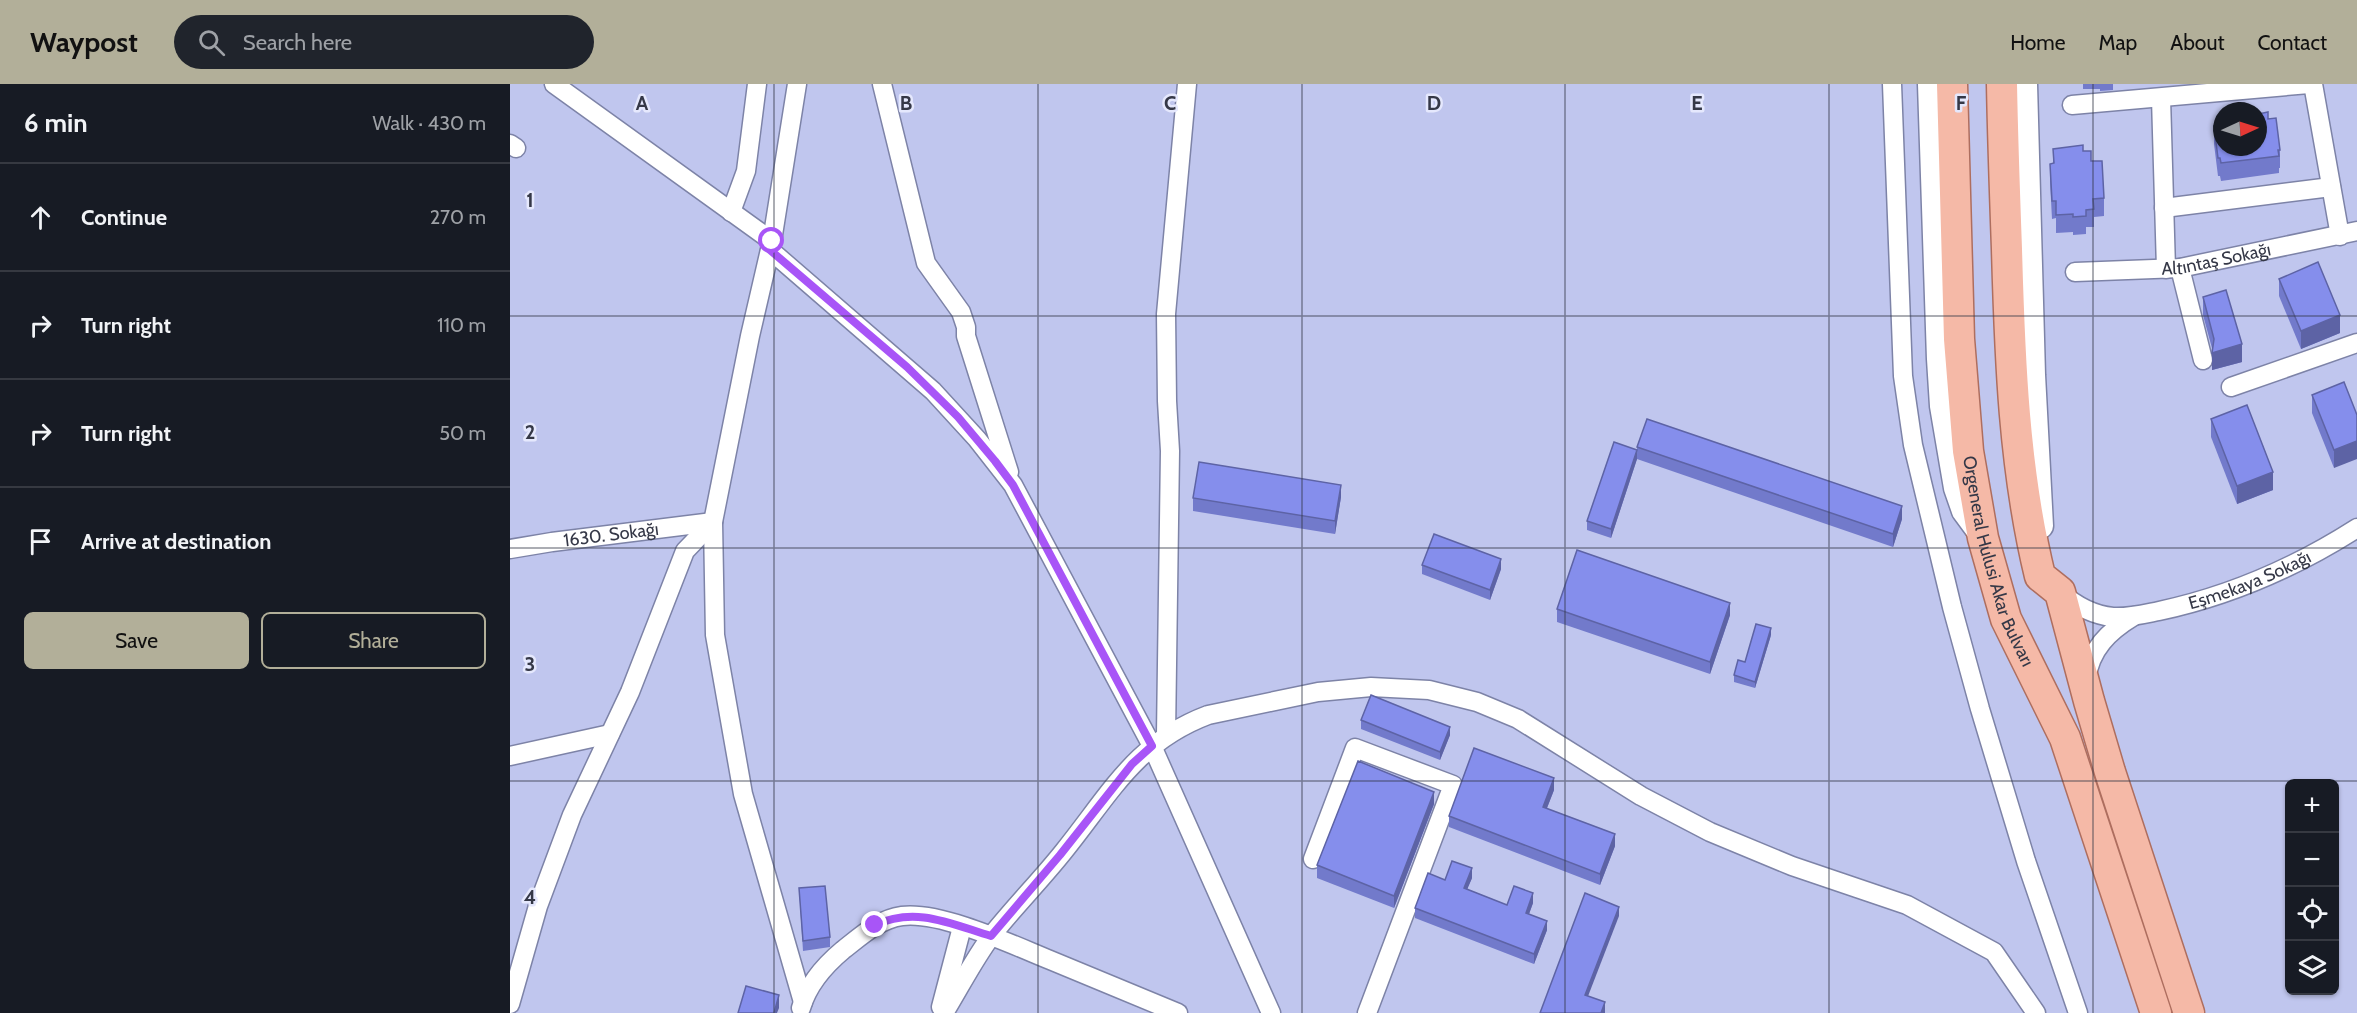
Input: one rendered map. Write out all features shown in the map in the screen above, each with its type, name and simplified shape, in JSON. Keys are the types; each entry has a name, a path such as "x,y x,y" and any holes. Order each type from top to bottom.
{"main road":[{"name":"Orgeneral Hulusi Akar Bulvarı","path":"1952,84 1959,339 1968,451 1983,538 2006,619 2065,738 2156,1013"},
{"name":"Orgeneral Hulusi Akar Bulvarı","path":"2002,84 2009,315 2016,438 2027,519 2085,686 2110,772 2158,912 2189,1013"}],"street":[{"path":"554,84 731,212 771,245 933,391 977,439 1013,485 1159,740 1271,1013"},
{"path":"731,212 746,171 757,84"},
{"path":"797,84 771,245 734,411 713,522 715,635 743,794 801,1007"},
{"path":"882,84 926,264 964,318 966,336 1013,485"},
{"path":"1159,740 1170,451 1166,314 1188,84"},
{"path":"1892,84 1903,376 1913,445 1952,607 1983,720 2026,861 2078,1013"},
{"path":"1930,84 1942,406 1956,488 1964,511 1983,538"},
{"path":"2025,84 2033,363 2042,547 2050,584 2078,606 2099,615 2124,617 2136,615"},
{"path":"2072,105 2169,93 2311,84 2331,187 2349,233"},
{"path":"2169,93 2164,208 2173,269 2203,360"},
{"path":"2164,208 2331,187"},
{"name":"Altıntaş Sokağı","path":"2075,272 2173,269 2349,233"},
{"path":"2231,387 2357,343"},
{"path":"510,1004 554,860 650,644 686,551 713,522"},
{"name":"1630. Sokağı","path":"510,549 713,522"},
{"name":"Eşmekaya Sokağı","path":"2136,615 2204,600 2238,588 2283,569 2357,528"},
{"path":"2085,686 2090,660 2097,648 2110,632 2136,615"},
{"path":"942,1013 991,936 1067,848 1132,764 1159,740 1208,715 1345,689 1415,688 1454,694 1527,724 1641,796 1710,832 1792,866 1907,905 1994,952 2036,1013"},
{"path":"510,756 610,734"},
{"path":"1313,859 1355,748 1453,785 1367,1013"},
{"path":"801,1007 814,980 832,960 870,929 887,920 905,916 923,916 991,936 1178,1013"},
{"path":"942,1013 962,927"}],"building":[{"path":"2267,112 2268,119 2276,118 2279,156 2221,163 2218,156 2267,156"},
{"path":"2083,145 2083,151 2091,151 2091,161 2102,161 2104,198 2093,199 2094,209 2086,210 2086,216 2056,215 2056,201 2052,201 2050,164 2054,163 2053,149"},
{"path":"2318,262 2340,315 2301,331 2279,279"},
{"path":"2226,290 2242,344 2212,353 2214,339 2203,297"},
{"path":"2344,382 2357,415 2357,441 2334,450 2312,395"},
{"path":"2247,405 2273,472 2237,486 2211,419"},
{"path":"1647,419 1902,506 1893,534 1637,447"},
{"path":"1614,442 1637,450 1611,529 1587,521"},
{"path":"1199,462 1341,485 1335,521 1193,498"},
{"path":"1434,534 1501,559 1490,590 1422,565"},
{"path":"1577,550 1730,603 1710,662 1557,609"},
{"path":"1756,624 1771,628 1755,682 1734,675 1738,660 1745,662"},
{"path":"1371,695 1450,727 1440,752 1361,720"},
{"path":"1474,748 1554,778 1543,807 1615,834 1600,874 1449,816"},
{"path":"1358,761 1434,792 1394,896 1317,865"},
{"path":"1452,861 1472,868 1464,888 1507,905 1514,886 1533,893 1526,913 1547,921 1534,954 1415,908 1428,873 1445,880"},
{"path":"825,886 830,937 803,941 799,888"},
{"path":"1585,893 1619,907 1585,995 1605,1002 1601,1013 1540,1013"},
{"path":"746,986 779,995 774,1013 738,1013"}],"route":[{"path":"772,241 770,250 933,391 995,461 1013,485 1152,746 1132,764 1091,818 991,936 923,916 899,916 875,925"}]}
